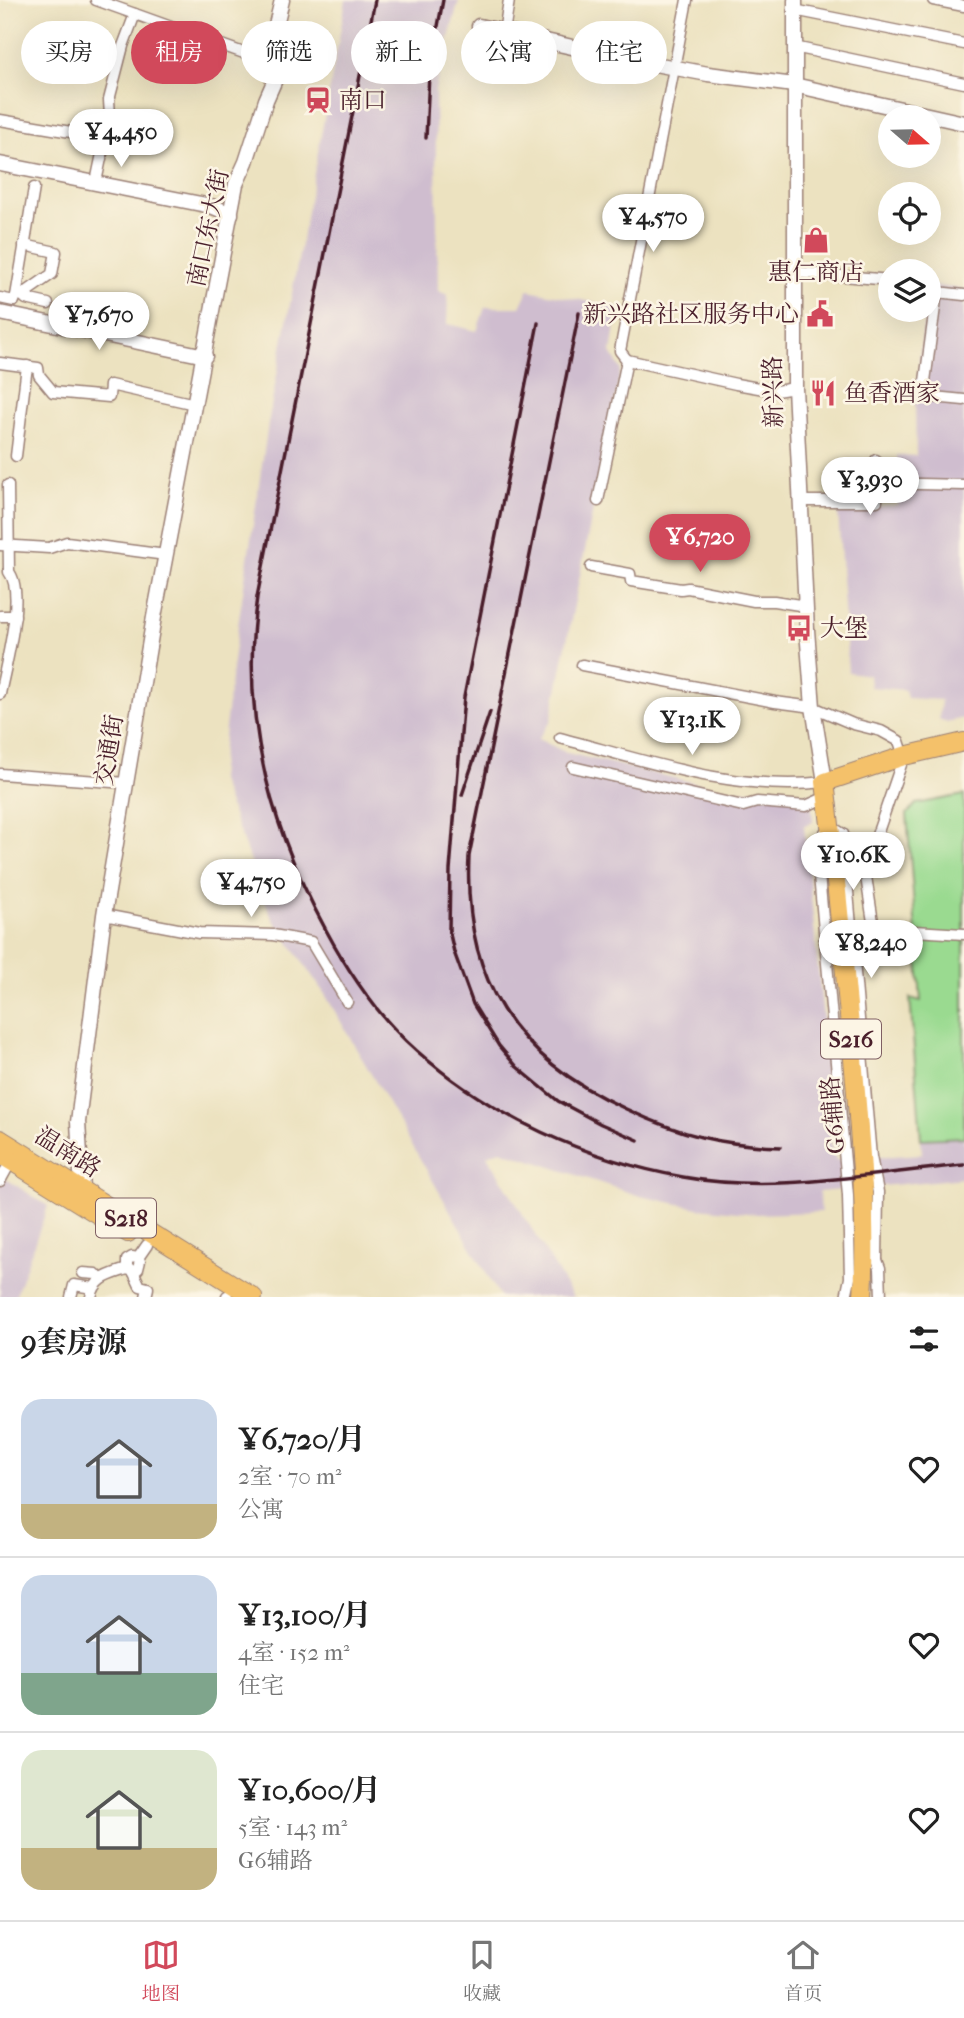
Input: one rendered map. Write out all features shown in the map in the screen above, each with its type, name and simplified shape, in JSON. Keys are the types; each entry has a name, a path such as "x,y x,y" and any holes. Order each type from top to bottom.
{"main road":[{"path":"826,790 904,756 964,741"},
{"name":"G6辅路","path":"826,790 864,1193 863,1297"},
{"name":"温南路","path":"0,1139 78,1195 143,1252 228,1296"},
{"name":"温南路","path":"6,1157 78,1195 253,1297"}],"street":[{"path":"96,0 241,52"},
{"name":"南口东大街","path":"277,21 282,0"},
{"path":"506,21 509,0"},
{"path":"687,0 620,351 627,360 736,384 776,391 795,388"},
{"path":"933,0 964,6"},
{"path":"794,5 964,44"},
{"name":"新兴路","path":"794,5 795,388 813,707 826,790"},
{"path":"96,182 110,116 109,100 123,46 135,14"},
{"path":"557,44 673,68 794,85 964,123"},
{"path":"794,47 964,83"},
{"name":"南口东大街","path":"214,310 236,184 274,84"},
{"path":"0,120 124,141"},
{"path":"0,164 211,206 231,214"},
{"path":"19,295 34,188"},
{"path":"0,298 14,302 19,295 52,274 56,252 24,245"},
{"path":"793,272 878,279"},
{"path":"964,295 937,292 923,396 964,400"},
{"path":"19,295 48,304"},
{"name":"交通街","path":"78,1195 78,1122 104,915 166,555 214,310"},
{"path":"0,313 205,356"},
{"path":"598,501 627,360"},
{"path":"0,363 38,368 39,375 53,392 109,397 110,385 195,404"},
{"path":"16,456 27,366"},
{"path":"800,501 877,501 876,460"},
{"path":"876,483 964,485"},
{"path":"0,694 15,616 14,578 9,572 5,546 8,485"},
{"path":"5,546 49,548 67,542 166,555"},
{"path":"592,567 630,574 631,581 688,588 754,601 806,606"},
{"path":"0,616 15,616"},
{"path":"582,665 813,707 899,741 904,756 865,870 873,922 881,929 964,934"},
{"path":"560,738 703,776 826,790"},
{"path":"573,767 743,806 757,802 806,806 826,790"},
{"path":"0,774 126,783"},
{"path":"846,1297 850,1278 848,1195 819,875 819,840 830,825 843,834 871,1157 878,1192 877,1260 880,1268 881,1297"},
{"path":"844,860 854,868 865,870"},
{"path":"104,915 199,933 273,935 311,942 348,1002"},
{"path":"0,1181 6,1157"},
{"path":"143,1252 127,1260 140,1286 148,1288 146,1297"},
{"path":"71,1297 74,1285 94,1288 130,1270"},
{"path":"83,1273 96,1274 94,1288"}],"shaded area":[{"path":"346,0 459,0 447,45 447,21 351,21 351,84 437,84 438,291 448,295 447,324 477,331 485,307 520,307 528,290 618,307 611,353 621,369 551,721 538,739 567,753 721,789 811,794 813,822 804,826 826,1049 831,1146 836,1160 922,1154 921,1139 964,1137 964,1178 819,1192 821,1212 757,1214 698,1208 640,1196 500,1150 487,1155 573,1297 500,1297 326,996 271,916 219,778 234,653 268,424 331,84 337,84 337,49"},
{"path":"941,286 964,289 964,718 946,722 939,719 941,700 907,698 905,690 870,687 869,675 848,672 838,511 898,505 897,455 916,456 915,397 924,322 941,322"},
{"path":"0,1175 48,1206 15,1297 0,1297"}],"green space":[{"path":"964,795 964,1137 921,1139 910,998 921,1001 907,814 916,804"}],"railway":[{"path":"375,0 257,597 253,641 256,727 264,769 289,851 306,891 355,979 377,1010 403,1038 476,1096 541,1132 576,1147 647,1169 718,1182 788,1183 964,1165"},
{"path":"426,138 429,73 443,0"},
{"path":"579,313 469,856 469,900 475,940 487,977 503,1010 526,1039 553,1065 587,1089 646,1118 683,1132 739,1144 781,1147"},
{"path":"538,323 464,697 450,870 449,930 473,1004 499,1046 517,1067 558,1101 638,1140"},
{"path":"462,795 490,712"}],"place":[{"name":"南口","path":"318,100"},
{"name":"惠仁商店","path":"816,240"},
{"name":"新兴路社区服务中心","path":"820,314"},
{"name":"鱼香酒家","path":"823,393"},
{"name":"大堡","path":"799,628"}]}
